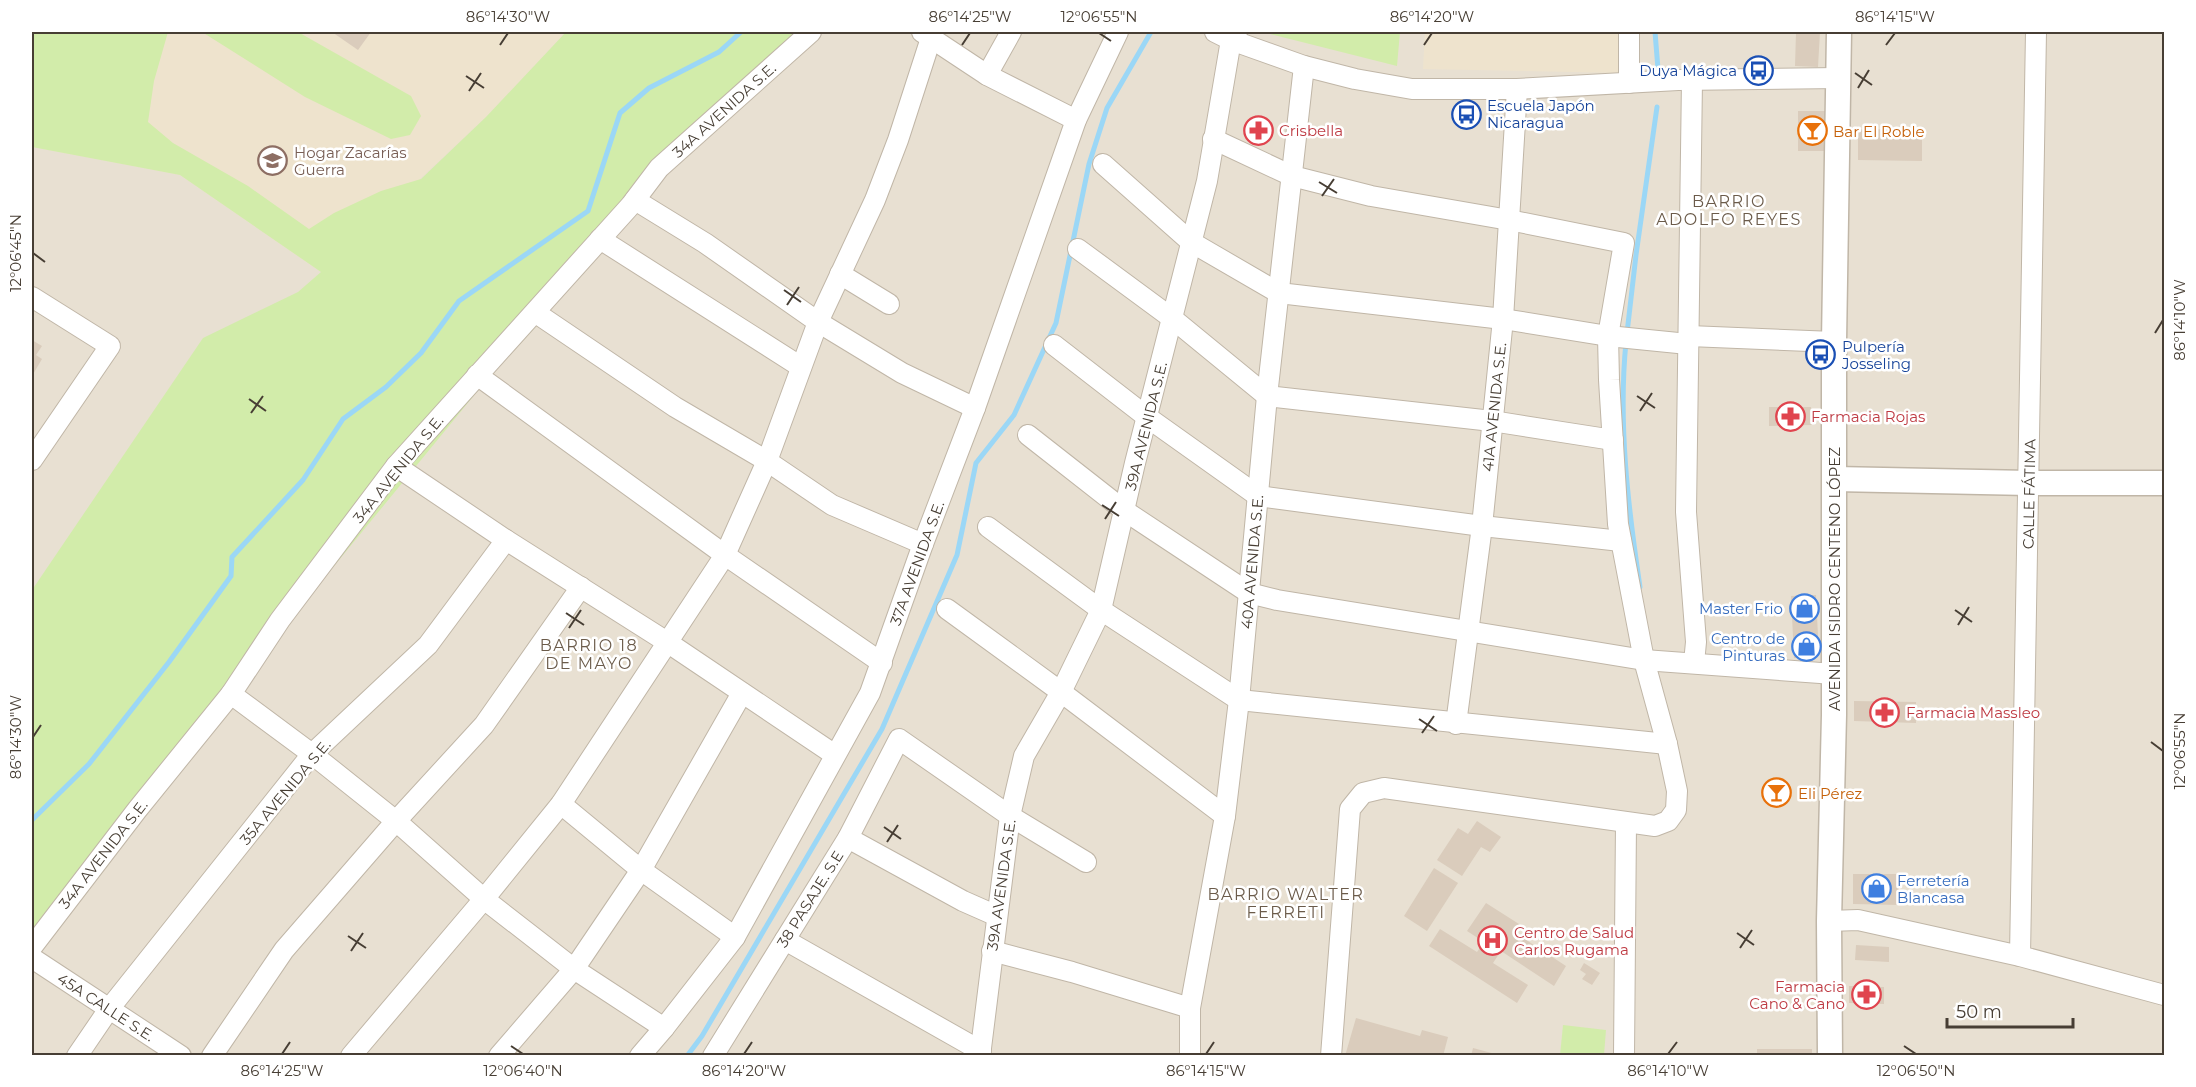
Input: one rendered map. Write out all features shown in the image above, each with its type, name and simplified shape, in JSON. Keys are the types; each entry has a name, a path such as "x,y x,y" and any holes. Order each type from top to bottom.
{"street":[{"name":"34A AVENIDA S.E.","path":"32,947 137,810 231,694 280,620 396,466 536,313 635,200 659,168 811,32"},
{"path":"987,75 1011,32"},
{"name":"37A AVENIDA S.E.","path":"640,1056 735,937 870,693 975,408 1076,120 1118,32"},
{"path":"1629,32 1629,83"},
{"name":"AVENIDA ISIDRO CENTENO LÓPEZ","path":"1830,1056 1829,921 1834,674 1834,342 1839,32"},
{"name":"CALLE FÁTIMA","path":"2020,956 2036,32"},
{"path":"1228,34 1304,66 1355,79 1412,89 1517,89 1692,80 1839,78"},
{"name":"39A AVENIDA S.E.","path":"980,1053 1010,816 1024,756 1061,692 1101,610 1207,181 1228,34"},
{"path":"351,1056 561,804 725,555 767,461 818,322 875,200 898,140 926,35 987,75 1076,120"},
{"name":"40A AVENIDA S.E.","path":"1195,1055 1190,1008 1225,816 1239,700 1267,396 1304,66"},
{"path":"1692,80 1686,512 1696,642 1695,663"},
{"name":"41A AVENIDA S.E.","path":"1456,724 1482,526 1503,319 1517,89"},
{"path":"1213,139 1292,176 1371,196 1624,243 1608,336 1618,524 1644,660 1677,791 1676,810 1668,821 1655,826 1384,788 1363,792 1350,809 1330,1056"},
{"path":"1103,164 1191,242 1279,293 1503,319 1608,336 1689,340 1834,342"},
{"path":"635,200 705,243 818,322 902,373 975,408"},
{"path":"600,239 801,367"},
{"path":"1078,249 1173,319 1267,396 1492,421 1612,440"},
{"path":"840,274 889,304"},
{"path":"32,297 110,346 32,460"},
{"path":"536,313 675,407 767,461 832,505 923,544"},
{"path":"1054,345 1147,417 1258,496 1482,526 1621,541"},
{"path":"477,375 725,555 882,663"},
{"path":"1028,435 1125,511 1249,593 1276,600 1644,660 1834,674"},
{"path":"396,466 506,540 667,642 835,755"},
{"path":"1835,479 2164,483"},
{"path":"988,526 1101,610 1239,700 1667,744"},
{"name":"35A AVENIDA S.E.","path":"77,1056 109,1009 312,754 428,645 506,540"},
{"path":"212,1056 284,950 396,821 484,725 581,587"},
{"path":"947,609 1225,816"},
{"path":"499,1056 574,969 640,870 742,693"},
{"path":"231,694 312,754 396,821 484,899 574,969 664,1028"},
{"name":"38 PASAJE. S.E","path":"713,1056 848,838 899,739 1010,816"},
{"path":"561,804 640,870 735,937"},
{"path":"1010,816 1086,862"},
{"path":"1624,1056 1626,823"},
{"path":"848,838 963,902 996,915"},
{"path":"1829,921 1858,920 2020,956 2164,995"},
{"path":"785,940 980,1053"},
{"path":"992,951 1072,972 1190,1008"},
{"name":"45A CALLE S.E.","path":"32,958 181,1056"}],"shaded area":[{"path":"32,32 2164,32 2164,1055 32,1055"},
{"name":"Hogar Zacarías Guerra","path":"32,32 566,32 486,117 321,272 180,175 32,147"},
{"path":"1425,32 1620,32 1622,73 1423,69"}],"green space":[{"path":"32,32 168,32 154,81 148,122 173,143 248,186 309,229 334,213 381,191 421,179 486,117 566,32 811,32 600,239 543,319 485,382 284,627 32,947 32,590 203,338 298,292 321,272 180,175 32,147"},
{"path":"202,32 298,32 411,96 421,116 410,135 391,139 305,97"},
{"path":"1262,32 1400,32 1397,66"},
{"path":"1563,1025 1606,1030 1604,1055 1560,1055"}],"building":[{"path":"332,32 371,32 358,50"},
{"path":"1796,32 1820,32 1818,67 1795,66"},
{"name":"Bar El Roble","path":"1798,111 1826,111 1826,151 1798,151"},
{"path":"1858,129 1922,130 1922,161 1858,160"},
{"path":"32,340 42,346 36,355 42,359 32,376"},
{"name":"Farmacia Rojas","path":"1769,407 1811,407 1812,425 1769,426"},
{"path":"1816,595 1819,656 1794,658 1791,596"},
{"name":"Farmacia Massleo","path":"1854,701 1916,702 1916,723 1854,721"},
{"path":"1477,821 1501,837 1490,852 1481,847 1462,876 1437,860 1458,828 1468,834"},
{"path":"1434,868 1458,883 1427,931 1404,916"},
{"name":"Ferretería Blancasa","path":"1853,874 1899,874 1899,905 1853,904"},
{"path":"1486,903 1519,924 1514,932 1566,966 1554,986 1501,951 1493,963 1528,985 1517,1003 1429,946 1440,929 1477,952 1484,942 1467,931"},
{"path":"1856,945 1889,947 1889,962 1855,960"},
{"path":"1584,963 1600,973 1592,985 1582,979 1586,974 1580,970"},
{"name":"Farmacia Cano & Cano","path":"1849,986 1884,987 1884,1004 1849,1003"},
{"path":"1356,1018 1420,1036 1422,1030 1448,1037 1443,1056 1345,1056"},
{"path":"1473,1048 1499,1055 1499,1056 1471,1056"},
{"path":"1757,1049 1812,1049 1812,1056 1757,1056"}],"waterway":[{"path":"32,820 89,764 169,662 231,576 232,557 303,480 343,419 386,387 421,353 459,301 588,211 620,113 649,88 719,52 741,32"},
{"path":"687,1056 702,1036 882,729 957,555 976,463 1014,415 1056,323 1089,164 1107,108 1151,32"},
{"path":"1655,32 1658,69"},
{"path":"1627,333 1657,107"},
{"path":"1626,342 1624,434 1640,587"}],"place":[{"name":"Duya Mágica","path":"1758,70"},
{"name":"Escuela Japón Nicaragua","path":"1466,114"},
{"name":"Crisbella","path":"1258,130"},
{"name":"Bar El Roble","path":"1812,131"},
{"name":"Hogar Zacarías Guerra","path":"273,161"},
{"name":"Pulpería Josseling","path":"1821,355"},
{"name":"Farmacia Rojas","path":"1790,416"},
{"name":"Master Frio","path":"1804,608"},
{"name":"Centro de Pinturas","path":"1806,647"},
{"name":"Farmacia Massleo","path":"1885,712"},
{"name":"Eli Pérez","path":"1777,793"},
{"name":"Ferretería Blancasa","path":"1876,889"},
{"name":"Centro de Salud Carlos Rugama","path":"1493,941"},
{"name":"Farmacia Cano & Cano","path":"1866,995"}],"district":[{"name":"BARRIO ADOLFO REYES","path":"1729,210"},
{"name":"BARRIO 18 DE MAYO","path":"589,654"},
{"name":"BARRIO WALTER FERRETI","path":"1286,903"}]}
